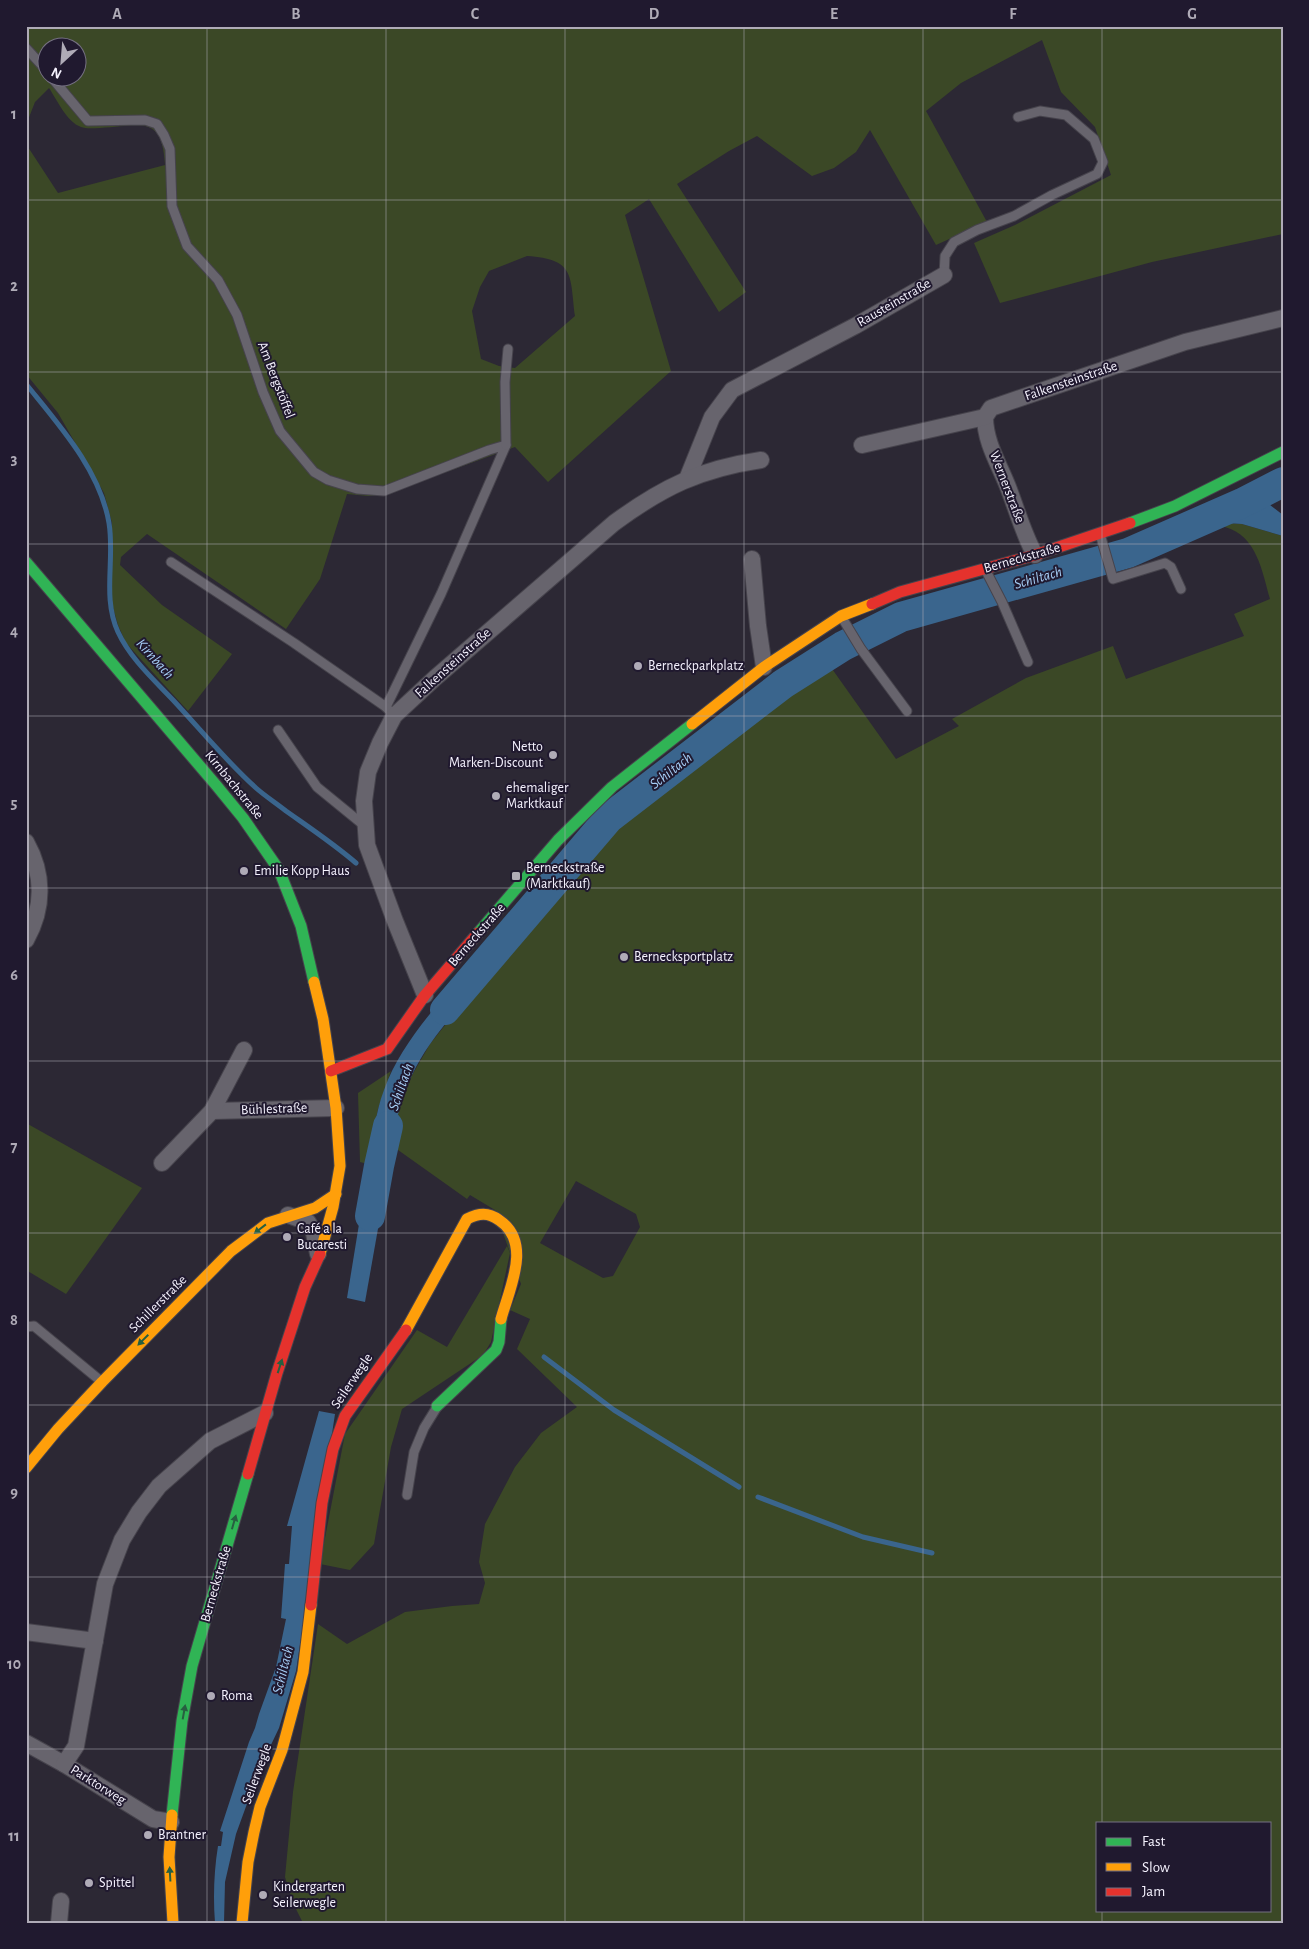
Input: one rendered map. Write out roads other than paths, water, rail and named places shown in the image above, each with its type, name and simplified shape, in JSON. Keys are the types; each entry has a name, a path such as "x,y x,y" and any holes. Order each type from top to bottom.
{"main road":[{"name":"Berneckstraße","path":"173,1923 169,1857 171,1822 182,1721 192,1666 265,1413 305,1287 319,1256 336,1194 340,1166 336,1108 330,1071 387,1049 425,996 558,840 612,787 764,667 841,616 900,592 1035,555 1100,534 1175,506 1283,452"},
{"name":"Kirnbachstraße","path":"26,562 243,818 279,870 301,926 323,1019 330,1071"},
{"name":"Schillerstraße","path":"26,1468 58,1429 102,1382 231,1251 268,1223 315,1208 336,1194"},
{"name":"Seilerwegle","path":"242,1923 248,1862 260,1807 282,1750 303,1672 322,1503 333,1449 345,1416 408,1326 467,1219 484,1212 502,1221 514,1232 518,1245 516,1266 500,1322 500,1343 492,1355 437,1406"}],"street":[{"name":"Rausteinstraße","path":"686,479 712,417 732,390 855,326 944,275"},
{"name":"Falkensteinstraße","path":"862,445 985,417 992,408 1185,342 1283,318"},
{"name":"Wernerstraße","path":"985,417 987,438 1027,541 1035,555"},
{"name":"Falkensteinstraße","path":"425,996 395,921 368,845 364,801 368,772 390,712 435,678 614,523 640,504 686,479 724,466 761,460"},
{"path":"752,559 764,667"},
{"path":"26,842 38,872 40,891 35,924 26,940"},
{"path":"162,1163 212,1111 244,1050"},
{"name":"Bühlestraße","path":"212,1111 336,1108"},
{"path":"287,1216 308,1222 314,1233 319,1256"},
{"path":"64,1764 76,1746 105,1584 122,1540 139,1512 159,1486 210,1441 265,1413"},
{"path":"26,1632 95,1641"},
{"name":"Parktorweg","path":"26,1743 64,1764 152,1819 171,1822"},
{"path":"59,1923 61,1901"}],"lane":[{"path":"26,48 38,61"},
{"name":"Am Bergstöffel","path":"60,88 88,121 146,120 157,124 170,149 172,206 187,246 218,280 238,315 263,392 280,430 314,472 328,480 357,489 384,490 506,445"},
{"name":"Rausteinstraße","path":"944,275 945,256 954,242 977,230 1014,216 1052,195 1097,174 1103,162 1094,139 1066,115 1040,111 1018,117"},
{"path":"171,562 271,627 390,712 506,445 505,382 508,349"},
{"path":"1100,534 1113,579 1165,563 1171,567 1181,589"},
{"path":"985,568 1028,662"},
{"path":"841,616 861,649 907,711"},
{"path":"278,730 317,787 366,827"},
{"path":"26,1327 34,1326 102,1382"},
{"name":"Seilerwegle","path":"406,1495 414,1452 424,1428 437,1406"}],"water":[{"path":"1283,478 1283,492 1265,501 1283,515 1283,536 1242,524 1225,523 1217,506"},
{"path":"463,973 477,985 434,1039 412,1075 400,1109 387,1168 368,1164 378,1108 391,1074 408,1043"},
{"path":"367,1175 387,1178 365,1302 347,1298"},
{"path":"319,1411 335,1414 296,1671 279,1728 260,1768 236,1834 225,1882 224,1923 215,1923 216,1865 218,1846 221,1846 223,1832 220,1831 276,1667 286,1619 281,1618 285,1564 289,1564 292,1526 287,1526"}],"waterway":[{"name":"Kirnbach","path":"26,384 76,449 97,485 104,503 109,523 111,551 110,592 113,619 129,651 245,778 263,794 356,863"},
{"name":"Schiltach","path":"445,1010 609,818 783,684 843,646 901,617 1128,553 1242,503 1283,482"},
{"name":"Schiltach","path":"370,1216 388,1126"},
{"path":"544,1357 614,1410 739,1487"},
{"path":"758,1497 863,1537 932,1553"}],"place":[{"name":"Berneckparkplatz","path":"638,666"},
{"name":"Netto Marken-Discount","path":"553,755"},
{"name":"ehemaliger Marktkauf","path":"496,796"},
{"name":"Emilie Kopp Haus","path":"244,871"},
{"name":"Berneckstraße (Marktkauf)","path":"516,876"},
{"name":"Bernecksportplatz","path":"624,957"},
{"name":"Café a la Bucaresti","path":"287,1237"},
{"name":"Roma","path":"211,1696"},
{"name":"Brantner","path":"148,1835"},
{"name":"Spittel","path":"89,1883"},
{"name":"Kindergarten Seilerwegle","path":"263,1895"}]}
